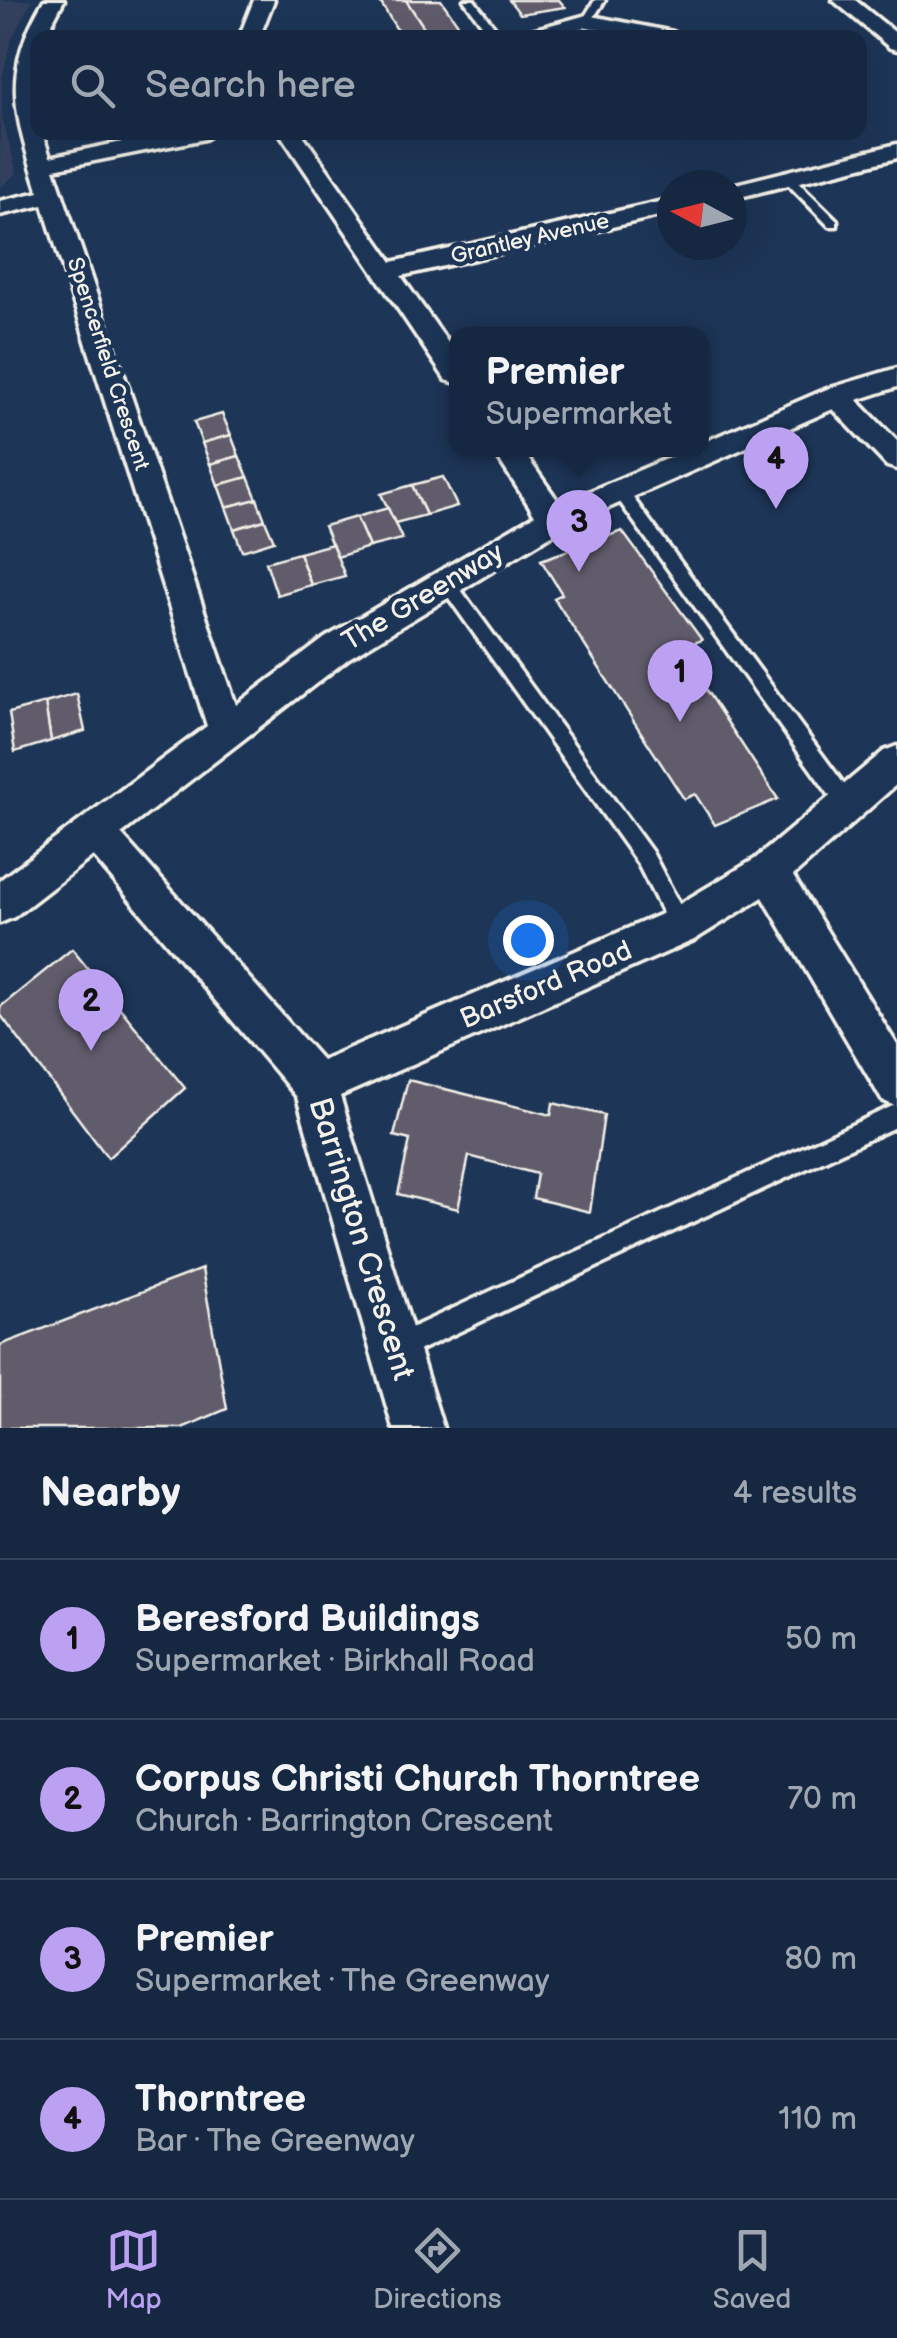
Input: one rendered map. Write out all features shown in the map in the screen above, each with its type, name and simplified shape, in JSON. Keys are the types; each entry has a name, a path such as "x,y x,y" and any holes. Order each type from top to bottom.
{"street":[{"name":"Spencerfield Crescent","path":"36,30 54,0"},
{"path":"253,30 264,0"},
{"path":"844,0 870,12 897,44"},
{"path":"548,30 586,21 633,30"},
{"name":"Spencerfield Crescent","path":"30,45 23,64 24,112 30,129"},
{"name":"Spencerfield Crescent","path":"34,140 227,732"},
{"path":"42,164 164,140"},
{"path":"296,140 449,364"},
{"path":"747,188 897,151"},
{"path":"0,208 54,196"},
{"name":"Grantley Avenue","path":"388,272 657,209"},
{"name":"The Greenway","path":"709,452 838,396 897,377"},
{"path":"838,396 897,459"},
{"path":"512,457 554,520"},
{"name":"The Greenway","path":"0,904 337,648 554,520 698,457"},
{"name":"Barsford Road","path":"315,1085 680,926 769,872 897,762"},
{"name":"Barrington Crescent","path":"95,831 315,1085 418,1428"},
{"path":"769,872 897,1085"}],"lane":[{"path":"470,0 492,30"},
{"path":"586,21 600,0"},
{"path":"788,178 833,223"},
{"path":"620,491 846,804"},
{"path":"447,582 645,858 680,926"},
{"path":"394,1349 897,1115"}],"shaded area":[{"path":"0,0 32,0 11,40 2,79 2,118 17,173 0,188"}],"building":[{"path":"379,0 406,0 426,30 397,30"},
{"path":"406,0 441,0 462,30 426,30"},
{"path":"509,0 559,0 565,7 520,14"},
{"path":"222,414 231,435 202,443 194,422"},
{"path":"231,435 239,456 210,464 202,443"},
{"path":"239,456 248,477 218,485 210,464"},
{"path":"248,477 257,499 226,507 218,485"},
{"path":"443,477 457,506 426,515 412,485"},
{"path":"412,485 426,515 395,523 381,494"},
{"path":"257,499 265,520 234,529 226,507"},
{"path":"388,508 402,539 369,547 356,517"},
{"path":"356,517 369,547 337,557 324,526"},
{"path":"265,520 274,541 242,551 234,529"},
{"path":"622,531 702,640 679,649 778,799 715,825 695,794 684,799 554,598 562,594 541,560"},
{"path":"332,544 345,576 311,585 299,553"},
{"path":"299,553 311,585 277,595 266,562"},
{"path":"77,694 85,731 51,741 45,703"},
{"path":"45,703 51,741 15,752 9,713"},
{"path":"72,949 185,1088 108,1158 0,1014 0,1007"},
{"path":"408,1080 551,1115 553,1103 604,1115 590,1212 533,1198 537,1174 469,1156 458,1209 398,1194 410,1140 394,1136"},
{"path":"202,1269 227,1409 182,1428 0,1428 0,1345"}],"place":[{"name":"Thorntree","path":"776,509"},
{"name":"Premier","path":"579,572"},
{"name":"Beresford Buildings","path":"680,722"},
{"name":"Corpus Christi Church Thorntree","path":"91,1051"}]}
